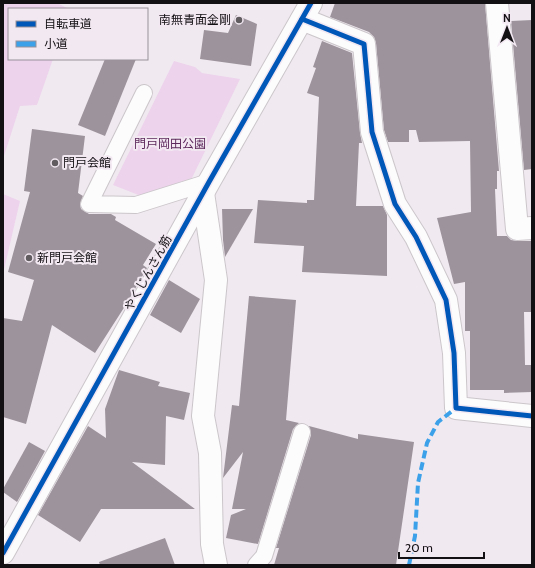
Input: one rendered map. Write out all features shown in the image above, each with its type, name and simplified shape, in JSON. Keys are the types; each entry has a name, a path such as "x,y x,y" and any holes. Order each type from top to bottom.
{"street":[{"path":"497,3 517,229 532,228"},
{"path":"307,11 364,44 372,132 376,146 395,204 416,237 446,300 454,353 456,408 532,416"},
{"name":"やくじんさん筋","path":"3,553 9,530 307,11"},
{"path":"206,188 216,280 203,416 210,453 212,544 216,565"}],"lane":[{"path":"144,93 89,204 136,205 206,188"},
{"path":"256,565 264,556 302,432"}],"green space":[{"path":"3,3 57,3 67,8 8,8 8,60 53,60 37,105 20,106 3,159"},
{"name":"門戸岡田公園","path":"174,61 195,67 202,73 240,79 192,178 141,196 113,185"},
{"path":"3,194 20,201 3,274"}],"building":[{"path":"335,3 485,3 499,171 497,171 497,189 495,189 497,236 507,236 511,240 517,241 532,241 532,312 524,312 525,365 532,365 532,392 504,393 504,390 470,390 470,331 465,331 465,282 454,284 437,218 471,212 470,141 419,142 416,130 409,130 409,142 388,142 384,130 376,43 374,37 369,32 330,17"},
{"path":"236,15 257,24 251,66 200,59 204,30 228,33"},
{"path":"532,20 532,169 524,170 511,21"},
{"path":"322,41 352,53 362,143 359,143 356,206 383,206 387,215 387,276 302,272 304,246 254,243 258,200 307,203 307,200 314,200 319,97 307,93 316,68 313,67"},
{"path":"105,60 136,60 105,136 78,125"},
{"path":"32,129 85,136 78,193 83,196 80,204 81,209 89,214 111,214 116,217 115,220 156,244 143,265 147,268 127,303 95,353 52,325 26,424 3,417 3,318 22,321 34,280 8,272 30,192 24,191"},
{"path":"222,209 253,209 225,257 223,240"},
{"path":"169,280 200,299 181,333 150,315"},
{"path":"249,296 296,300 286,420 299,423 293,429 258,544 226,538 231,515 246,509 232,509 243,452 223,478 232,405 239,406"},
{"path":"119,370 160,382 158,386 190,393 184,420 166,416 165,465 132,462 195,509 101,509 80,542 38,515 88,426 106,438 105,409"},
{"path":"309,426 358,439 358,434 414,442 396,565 274,565 279,548 276,548 311,435"},
{"path":"29,442 45,451 17,502 3,492 3,489"},
{"path":"165,538 175,565 100,565 99,562"}],"marked path":[{"path":"409,565 415,536 418,483 427,443 438,422 456,408"}],"cycle path":[{"path":"3,553 209,182 311,3"},
{"path":"302,19 364,44 372,132 395,204 416,237 446,300 454,353 456,408 532,416"}],"place":[{"name":"南無青面金剛","path":"239,20"},
{"name":"門戸会館","path":"55,163"},
{"name":"新門戸会館","path":"29,258"}]}
